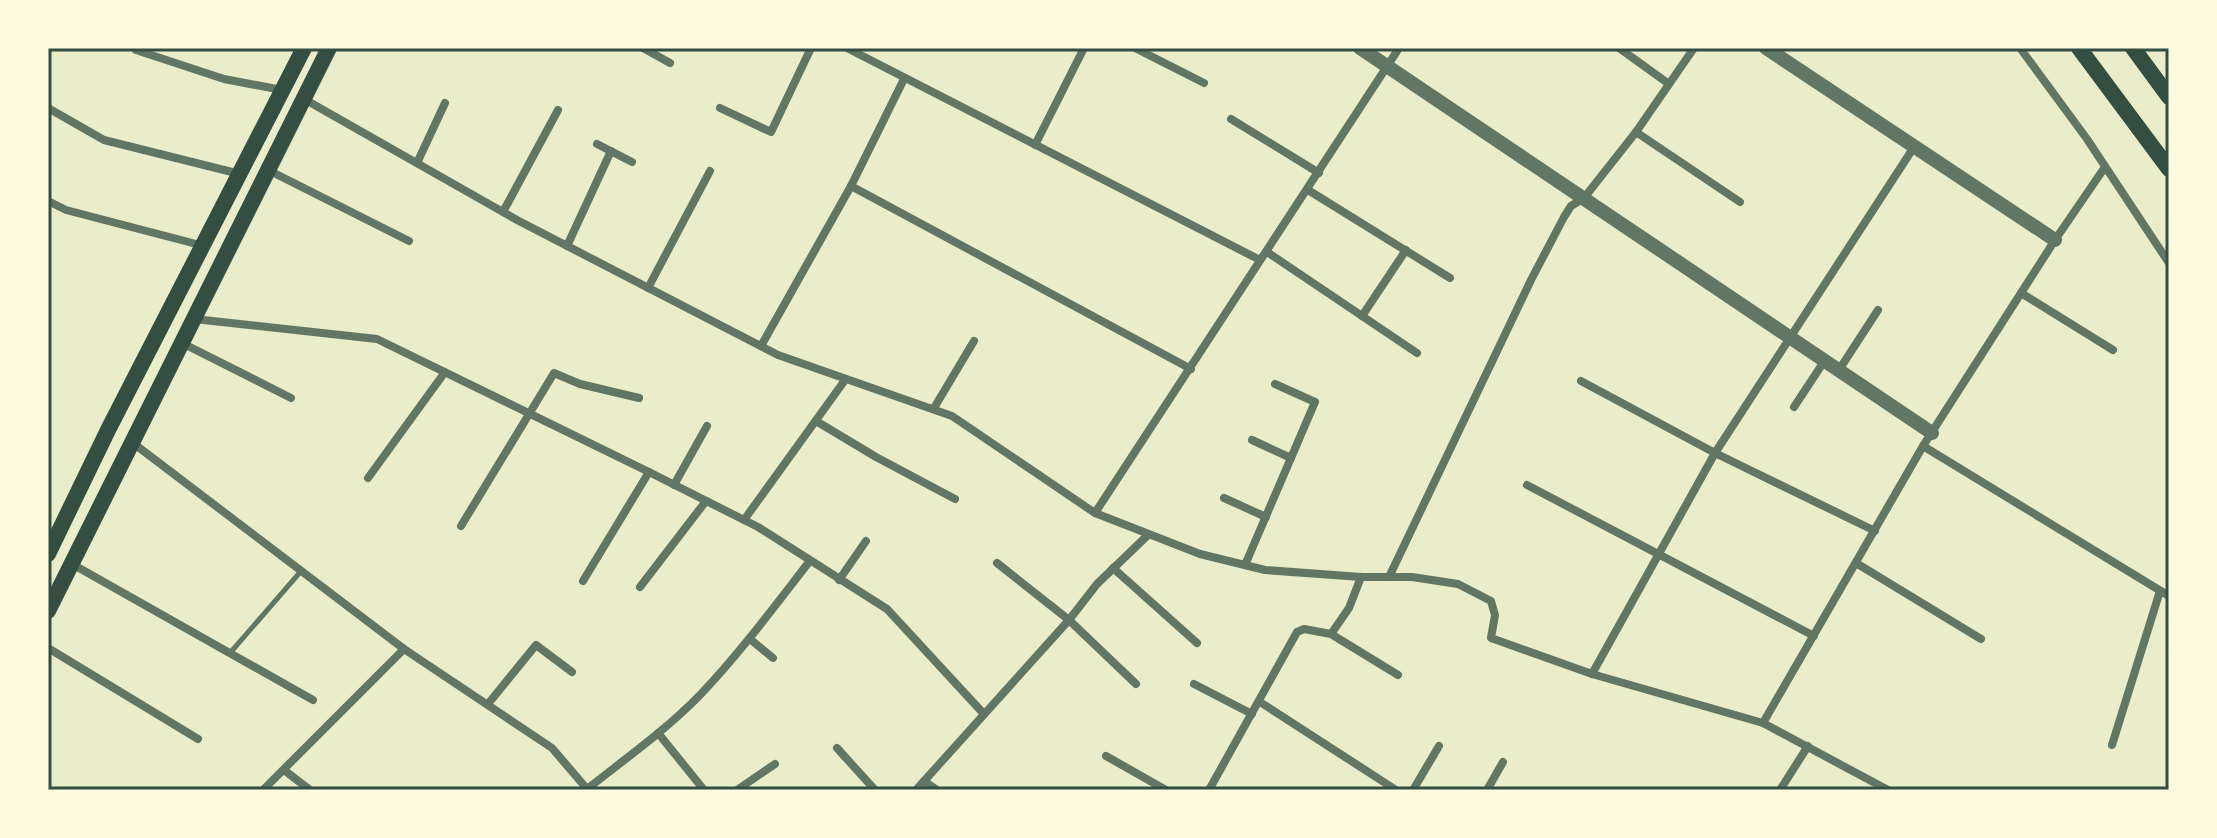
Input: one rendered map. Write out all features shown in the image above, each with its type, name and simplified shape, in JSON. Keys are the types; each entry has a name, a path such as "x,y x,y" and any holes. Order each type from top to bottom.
{"main road":[{"path":"48,554 108,430 304,48"},
{"path":"48,611 329,48"},
{"path":"2079,48 2169,169"},
{"path":"2133,48 2169,97"}],"street":[{"path":"643,48 670,63"},
{"path":"720,108 771,132 811,48"},
{"path":"847,48 1260,260"},
{"path":"1035,145 1084,48"},
{"path":"1135,48 1204,83"},
{"path":"1360,48 1932,433"},
{"path":"1095,513 1399,48"},
{"path":"1619,48 1669,84"},
{"path":"1389,577 1531,280 1571,206 1584,198 1636,132 1694,48"},
{"path":"1766,48 2055,240"},
{"path":"2020,48 2169,263"},
{"path":"136,50 224,79 282,90"},
{"path":"761,346 851,186 904,79"},
{"path":"304,99 503,212 761,346 845,380 952,416 1095,513 1200,554 1265,570 1361,577 1412,577 1458,584 1491,601 1495,615 1491,638 1592,674 1763,723 1888,790"},
{"path":"417,163 445,103"},
{"path":"48,108 104,140 240,174"},
{"path":"503,212 558,110"},
{"path":"1231,119 1319,173"},
{"path":"1636,132 1740,202"},
{"path":"597,144 632,162"},
{"path":"1592,674 1715,453 1914,147"},
{"path":"567,246 611,151"},
{"path":"1763,723 1923,446 2105,167"},
{"path":"268,170 409,241"},
{"path":"648,288 710,171"},
{"path":"851,186 1191,369"},
{"path":"1308,190 1450,278"},
{"path":"48,201 66,210 204,246"},
{"path":"1362,316 1406,250"},
{"path":"1267,252 1417,353"},
{"path":"2021,293 2113,350"},
{"path":"1839,370 1878,310"},
{"path":"194,319 377,339 649,472 744,520 887,609 983,713"},
{"path":"934,408 974,341"},
{"path":"182,343 291,398"},
{"path":"1794,407 1825,360"},
{"path":"368,478 445,372"},
{"path":"461,526 554,373 580,384 639,398"},
{"path":"744,520 845,380"},
{"path":"1581,381 1715,453 1875,531"},
{"path":"1245,565 1315,402 1275,384"},
{"path":"816,421 955,499"},
{"path":"674,485 707,426"},
{"path":"1252,440 1291,458"},
{"path":"132,442 404,649 552,748 587,789 699,696 750,639 809,562"},
{"path":"1923,446 2169,596"},
{"path":"583,581 649,472"},
{"path":"1527,485 1814,636"},
{"path":"1224,498 1266,517"},
{"path":"640,587 706,501"},
{"path":"916,790 1069,620 1097,584 1148,535"},
{"path":"839,580 866,541"},
{"path":"997,563 1069,620 1136,684"},
{"path":"1856,563 1981,639"},
{"path":"71,564 313,700"},
{"path":"1113,568 1197,643"},
{"path":"1331,634 1349,608 1361,577"},
{"path":"2112,745 2160,591"},
{"path":"1209,790 1297,632 1304,629 1331,634 1398,675"},
{"path":"750,639 773,658"},
{"path":"488,704 536,645 572,672"},
{"path":"48,648 198,739"},
{"path":"263,790 404,649"},
{"path":"1194,684 1252,714"},
{"path":"1260,702 1396,790"},
{"path":"658,733 704,790"},
{"path":"1413,790 1439,746"},
{"path":"1780,790 1808,746"},
{"path":"837,748 875,790"},
{"path":"1106,756 1166,790"},
{"path":"1487,790 1503,762"},
{"path":"737,790 775,764"},
{"path":"284,770 310,790"},
{"path":"924,781 937,790"}],"lane":[{"path":"230,653 302,570"}]}
